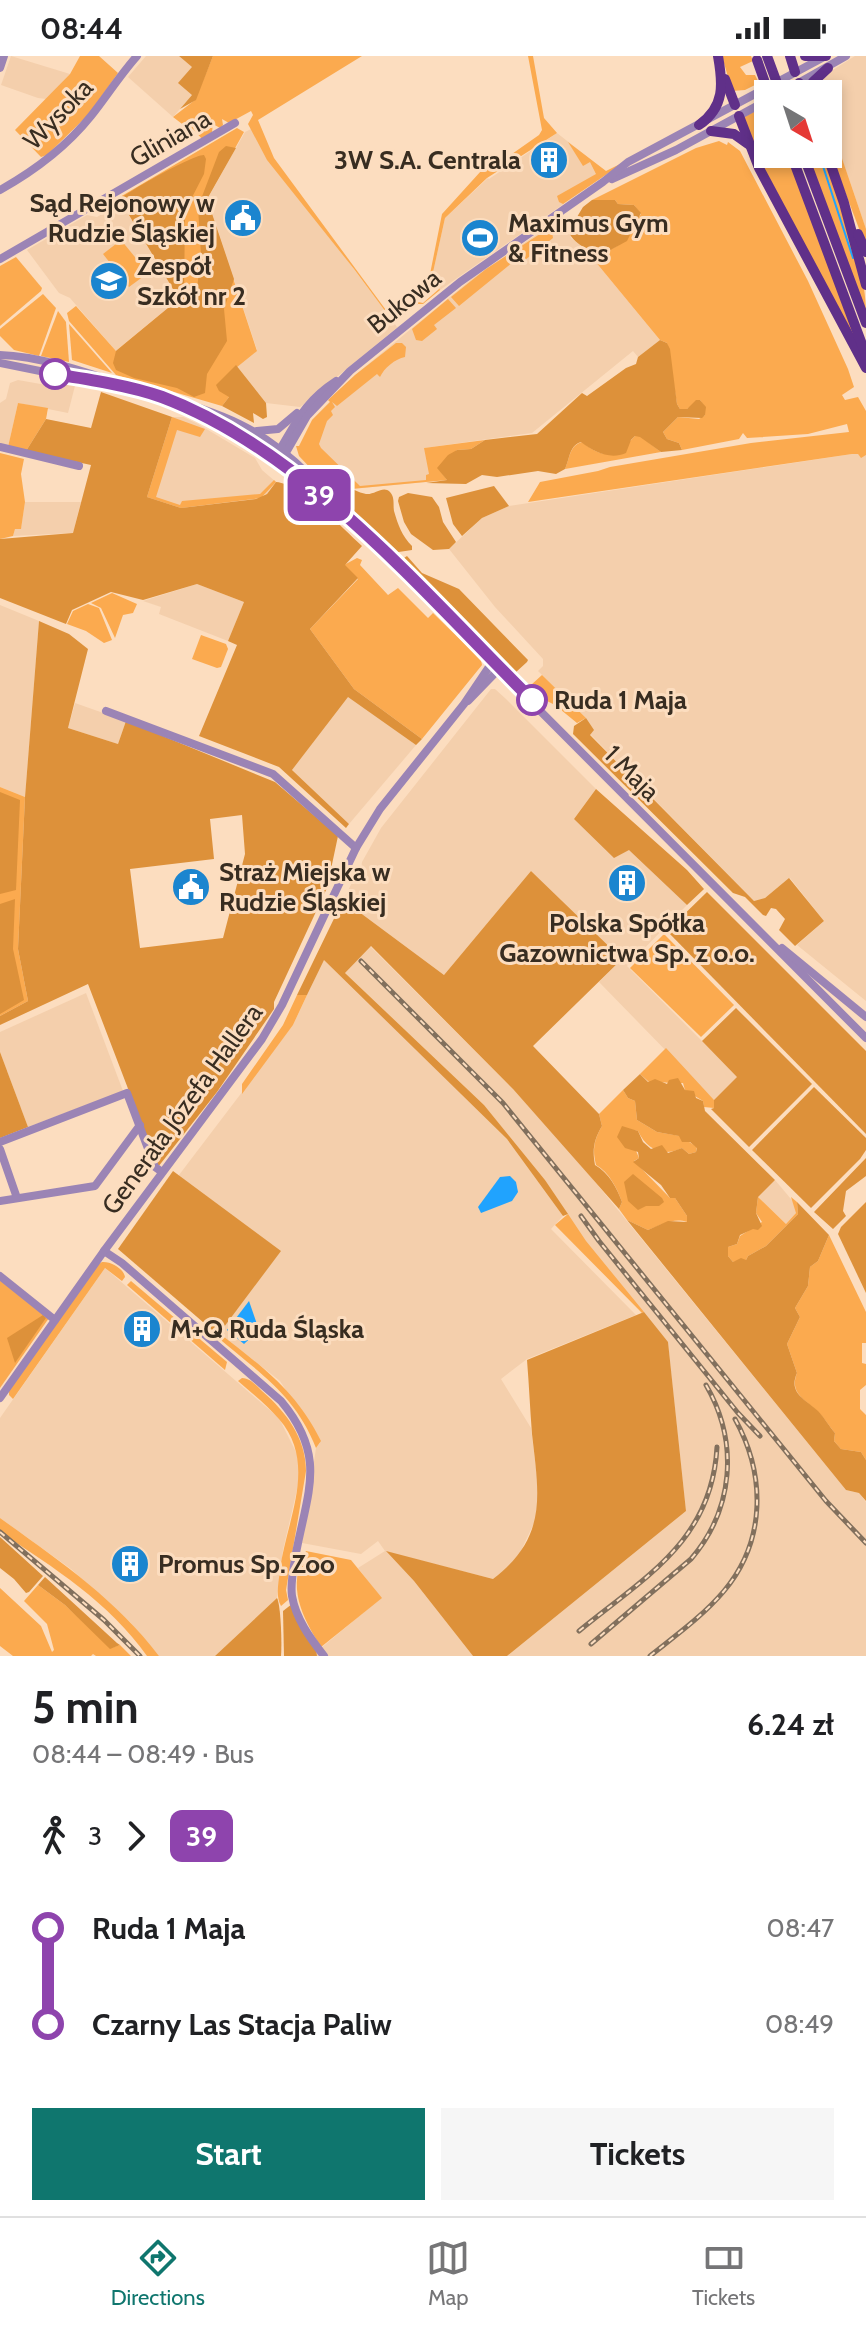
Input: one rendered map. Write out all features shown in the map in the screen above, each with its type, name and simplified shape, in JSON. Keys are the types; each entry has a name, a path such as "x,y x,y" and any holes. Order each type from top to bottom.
{"main road":[{"path":"790,56 798,80"},
{"path":"805,56 827,62 814,80"},
{"path":"718,57 748,144 866,368"},
{"path":"699,125 712,114 720,98 722,83 718,57"},
{"path":"759,57 765,80"},
{"path":"759,57 772,80"},
{"path":"711,131 734,134 748,144"},
{"path":"796,168 866,355"},
{"path":"808,168 866,323"},
{"path":"832,168 866,285"},
{"path":"844,203 866,252"}],"street":[{"path":"0,68 4,56"},
{"name":"Wysoka","path":"0,190 28,174 72,136 90,118 137,56"},
{"name":"Bukowa","path":"803,80 827,62 846,56"},
{"name":"Bukowa","path":"283,451 298,415 309,401 460,282 628,162 699,125 754,103"},
{"name":"Bukowa","path":"603,182 645,165 711,131 737,110 754,105"},
{"name":"Gliniana","path":"0,259 235,123"},
{"name":"1 Maja","path":"0,355 74,368 214,411 255,431 283,451 866,1038"},
{"name":"1 Maja","path":"0,363 147,392"},
{"path":"2,373 15,367"},
{"name":"Bukowa","path":"283,451 293,441 307,416 350,371"},
{"name":"1 Maja","path":"165,398 222,425 277,461 337,507"},
{"path":"255,431 278,429 309,401"},
{"path":"293,441 301,466"},
{"path":"0,447 79,466"},
{"path":"277,461 283,451"},
{"name":"Generała Józefa Hallera","path":"0,1398 104,1251 262,1039 282,1005 356,848 380,809 464,704 493,661"},
{"name":"Generała Józefa Hallera","path":"464,704 500,668"},
{"path":"106,711 273,774 356,848"},
{"name":"1 Maja","path":"763,932 866,1017"},
{"path":"0,1142 127,1093 155,1167 162,1172"},
{"path":"0,1201 95,1186 140,1125"},
{"path":"0,1149 17,1198"},
{"name":"Generała Józefa Hallera","path":"104,1251 133,1272 281,1401 300,1427 309,1448 311,1470 292,1593 300,1620 324,1656"},
{"path":"0,1276 55,1320"}],"shaded area":[{"path":"11,56 70,74 46,99 38,98 1,85"},
{"path":"80,56 99,56 118,73 89,114 47,155 41,157 15,130 70,74"},
{"path":"146,56 179,56 192,67 192,95 173,117 128,77"},
{"path":"179,56 213,56 196,100 180,109 192,95 178,83 192,67"},
{"path":"213,56 362,56 258,120 274,158 394,321 439,289 430,274 442,214 481,171 492,168 542,130 528,56 533,56 544,118 557,133 487,178 445,218 432,277 440,290 423,304 418,304 394,323 267,160 248,124 253,115 251,111 229,123 222,119 220,128 213,124 212,132 202,139 193,129 190,130 173,117 195,100"},
{"path":"722,56 751,56 753,61 740,67 746,75 755,75 758,80 745,90 732,91"},
{"path":"855,56 866,56 866,229 842,158 842,80 824,80 825,75"},
{"path":"754,112 754,143 744,117"},
{"path":"250,125 295,190 399,326 300,407 266,403 236,365 257,350 207,199 245,132 251,129"},
{"path":"237,128 244,132 207,199 257,351 226,376 229,397 222,406 116,375 69,321 67,313 76,306 116,351 179,299 122,203 104,211 103,207"},
{"path":"557,133 608,173 440,290 432,277 445,218 488,178"},
{"path":"719,141 727,145 728,142 740,151 808,281 854,387 842,395 845,400 858,397 866,411 866,455 861,458 858,454 852,454 528,502 540,482 751,443 849,432 847,424 808,434 747,438 743,433 739,439 682,450 679,443 667,439 663,432 678,417 699,419 705,415 705,407 700,400 687,409 680,409 667,343 660,340 585,249 605,251 613,248 625,238 641,214 634,205 618,204 615,200 592,200 696,148"},
{"path":"568,142 606,171 626,161 563,204 557,196 596,174 590,162 583,166"},
{"path":"226,146 236,148 207,199 234,279 224,309 227,341 207,374 205,393 194,397 177,388 134,378 116,370 113,363 116,351 179,299 122,203 104,211 153,178 204,155 204,174 185,211 184,298 186,303 191,304 196,297 201,255 198,207 219,152"},
{"path":"842,158 866,229 866,247 836,168 842,168"},
{"path":"764,168 793,168 862,355"},
{"path":"812,168 828,168 857,254 866,313"},
{"path":"592,200 615,200 618,204 634,205 641,213 627,241 605,253 582,246 567,229 571,219 577,217"},
{"name":"Zespół Szkół nr 2","path":"122,202 179,299 116,351 70,298 59,293 27,250 87,215 97,217"},
{"path":"562,217 561,222 567,223 571,238 585,249 660,340 638,357 633,351 532,433 424,448 447,480 351,489 316,457 312,420 355,375 473,278"},
{"path":"546,230 552,232 553,238 525,260 522,258 515,264 513,262 459,306 451,297 486,269"},
{"path":"121,240 148,273 129,287 103,254"},
{"path":"16,257 42,288 0,326 0,266"},
{"path":"43,294 56,308 39,356 14,350 0,336 0,329"},
{"path":"448,299 456,308 434,325 437,329 422,341 416,340 412,329"},
{"path":"58,311 66,322 69,362 41,356"},
{"path":"69,324 112,373 72,360"},
{"path":"660,340 667,343 670,349 680,409 687,409 696,400 706,407 702,418 678,417 663,432 667,439 679,443 682,450 661,452 635,436 626,453 608,455 581,442 572,449 565,469 556,474 538,471 497,477 482,475 466,484 426,483 447,480 437,468 457,450 471,449 485,440 537,434 582,393 587,396 636,364 638,357"},
{"path":"396,343 406,347 405,357 384,370 380,377 377,374 337,406 332,402 335,407 319,444 321,448 360,486 426,480 429,474 424,448 485,440 471,449 457,450 438,468 447,480 351,489 329,469 334,485 350,500 353,513 299,456 296,446 299,446 312,420 330,402 328,400"},
{"path":"236,365 266,403 267,417 263,419 253,413 254,423 222,406 229,397 216,385"},
{"path":"18,380 63,388 64,384 76,382 68,413 18,403 8,447 0,445 0,403 6,399 10,383"},
{"path":"101,392 172,417 147,497 181,508 256,499 267,494 276,482 309,498 362,546 345,565 358,578 310,629 354,689 422,739 416,745 348,697 292,770 349,824 346,828 279,767 199,736 237,645 228,641 244,602 197,584 143,600 111,592 72,610 66,624 0,598 0,539 73,533 91,465 26,451 46,419 91,428"},
{"path":"18,403 48,408 46,419 26,451 8,447"},
{"path":"172,417 183,417 198,424 255,458 262,470 276,482 267,494 181,508 147,497"},
{"path":"172,417 205,429 200,437 177,430 156,497 180,505 182,501 260,494 274,480 276,482 261,498 181,508 147,497"},
{"path":"635,436 640,436 661,452 565,469 572,449 582,442 597,452 610,454"},
{"path":"0,453 24,459 21,474 25,502 21,529 15,529 13,536 0,539"},
{"path":"852,454 866,455 866,1001 797,945 824,921 790,878 765,898 754,901 590,734 586,718 538,671 543,666 543,659 495,607 449,549 482,518 509,506"},
{"path":"329,469 360,492 390,492 399,526 412,550 392,553 353,513 350,500 334,485 332,476 327,472"},
{"path":"494,486 509,506 482,518 462,536 453,524 446,498"},
{"path":"408,493 432,497 456,542 449,549 433,550 411,534 398,501 399,497"},
{"path":"25,502 81,502 73,533 13,536 15,529 21,528"},
{"path":"407,556 422,573 459,589 527,662 515,673 401,560"},
{"path":"357,558 362,560 360,565 388,595 398,588 428,618 433,613 481,660 482,665 422,739 354,689 310,629 358,579 344,565"},
{"path":"197,584 244,602 228,641 159,614 161,607 143,601"},
{"path":"112,593 137,604 133,613 123,615 115,638 101,608 91,603"},
{"path":"88,604 99,608 112,640 104,643 86,631 67,624 73,611"},
{"path":"0,605 39,621 25,797 0,787"},
{"path":"39,621 69,634 88,649 68,728 118,744 126,721 275,782 338,836 327,888 274,1002 274,1009 217,1092 158,1167 88,984 0,1025 0,1016 28,1001 18,949 25,797","holes":["242,815 245,854 223,938 140,948 130,869 214,859 210,819"]},
{"path":"201,635 226,644 228,649 221,667 192,659"},
{"path":"542,675 586,718 577,723 555,705 539,697 531,685"},
{"path":"491,689 506,699 596,789 574,819 629,849 687,905 627,966 738,1077 714,1100 599,982 621,960 531,871 444,975 343,900 381,828"},
{"path":"348,696 416,745 349,824 292,770"},
{"path":"75,703 126,721 118,744 68,728"},
{"path":"586,718 594,730 590,735 754,901 765,898 789,878 824,921 795,946 779,930 785,919 776,909 771,908 766,916 763,915 745,897 733,893 573,734 574,726"},
{"path":"0,787 25,797 18,949 28,1001 0,1016"},
{"path":"596,789 704,889 687,905 629,850 614,858 574,819"},
{"path":"0,792 20,800 16,890 0,894"},
{"path":"531,871 622,959 533,1046 599,1114 602,1126 594,1145 595,1165 615,1186 622,1202 619,1209 513,1089 371,946 345,973 484,1105 545,1180 568,1214 563,1216 507,1139 324,960 307,995 297,995 343,900 444,975"},
{"path":"707,892 866,1051 866,1134 667,931"},
{"path":"15,899 13,949 24,1000 0,1014 0,904"},
{"path":"664,934 734,1005 701,1037 630,968"},
{"path":"370,946 513,1089 574,1156 846,1490 859,1493 866,1502 866,1656 507,1656 686,1511 668,1343 585,1241 545,1180 484,1105 345,973"},
{"path":"324,959 507,1139 563,1216 551,1229 636,1315 527,1359 501,1379 531,1428 539,1492 537,1517 516,1561 493,1579 387,1552 473,1656 317,1656 315,1653 381,1598 358,1568 385,1551 378,1541 361,1554 302,1543 316,1448 320,1443 280,1381 218,1332 179,1175 293,1025"},
{"path":"86,993 123,1091 28,1127 0,1052 0,1032"},
{"path":"297,995 307,995 293,1025 242,1094 242,1084 283,1025"},
{"path":"736,1008 812,1084 749,1147 711,1109 714,1108 714,1100 737,1077 702,1041"},
{"path":"666,1048 714,1100 714,1108 704,1107 703,1101 685,1090 683,1083 649,1082 640,1074"},
{"path":"0,1052 28,1127 0,1138"},
{"path":"640,1074 648,1082 655,1079 667,1084 669,1080 678,1078 685,1090 694,1091 696,1098 703,1101 705,1111 775,1180 758,1197 756,1213 762,1226 740,1235 737,1244 728,1247 728,1256 733,1262 741,1258 746,1260 766,1246 798,1214 797,1202 829,1235 818,1261 810,1267 808,1286 795,1308 800,1317 787,1344 797,1373 796,1391 822,1416 835,1433 834,1441 841,1449 861,1452 866,1460 866,1501 859,1493 846,1490 627,1220 648,1230 668,1221 687,1222 687,1216 675,1198 670,1198 661,1185 633,1162 639,1158 638,1152 625,1148 617,1137 622,1126 638,1131 651,1149 662,1145 668,1153 682,1148 689,1154 696,1152 697,1148 690,1142 682,1142 679,1136 657,1132 637,1120 635,1101 628,1098 623,1090"},
{"path":"814,1087 866,1138 866,1150 811,1208 752,1150"},
{"path":"623,1090 628,1098 635,1101 637,1120 657,1132 680,1136 697,1147 696,1152 689,1154 682,1148 662,1152 646,1143 638,1131 627,1129 639,1158 634,1161 670,1198 675,1198 687,1216 687,1222 672,1221 648,1230 627,1220 619,1209 622,1202 615,1186 596,1165 594,1145 602,1126 599,1114"},
{"path":"866,1158 866,1176 846,1191 843,1211 846,1216 833,1229 814,1212"},
{"path":"173,1171 281,1251 218,1335 118,1249"},
{"path":"633,1174 664,1202 638,1210 628,1201 624,1182"},
{"path":"775,1180 796,1205 796,1213 786,1224 758,1197"},
{"path":"758,1197 786,1224 796,1213 791,1197 797,1202 798,1214 766,1246 746,1260 733,1262 728,1256 728,1247 737,1244 740,1236 762,1222 756,1213"},
{"path":"866,1202 866,1293 838,1234"},
{"path":"568,1214 586,1241 644,1312 555,1225"},
{"path":"829,1235 866,1312 866,1343 862,1343 862,1363 866,1364 866,1385 860,1390 860,1409 866,1415 866,1460 861,1452 841,1449 834,1441 835,1433 820,1413 797,1391 797,1373 787,1344 800,1317 795,1308 808,1286 810,1267 818,1261"},
{"path":"102,1262 116,1266 125,1277 122,1281 105,1268 13,1399 9,1390 96,1266"},
{"path":"105,1268 279,1418 297,1454 301,1470 283,1550 277,1598 215,1656 159,1656 130,1622 71,1569 0,1518 0,1418"},
{"path":"0,1280 49,1318 0,1388"},
{"path":"131,1281 227,1362 225,1370 127,1285"},
{"path":"644,1312 668,1342 686,1511 507,1656 473,1656 414,1581 386,1551 493,1579 511,1563 523,1547 536,1514 537,1476 527,1360"},
{"path":"43,1315 46,1318 15,1363 7,1338"},
{"path":"218,1332 289,1393 321,1441 316,1448 286,1398 216,1336"},
{"path":"242,1378 255,1384 271,1399 293,1426 305,1459 306,1471 286,1590 288,1600 281,1606 278,1584 297,1492 297,1454 291,1436 279,1419 238,1381"},
{"path":"0,1518 105,1598 159,1656 147,1656 98,1603 0,1532"},
{"path":"0,1537 43,1576 29,1592 26,1593 0,1568"},
{"path":"306,1551 351,1560 382,1598 321,1647 303,1613 297,1589 300,1564"},
{"path":"45,1577 120,1645 110,1649 65,1605 38,1585"},
{"path":"38,1585 65,1605 111,1648 120,1645 131,1656 13,1656 0,1646 0,1588 41,1626 52,1652 54,1650 47,1624 24,1601"},
{"path":"277,1598 281,1656 215,1656"},
{"path":"292,1604 317,1656 284,1656 283,1611"}],"water":[{"path":"510,1176 516,1182 518,1192 512,1201 481,1213 478,1207 500,1177"},
{"path":"249,1301 259,1330 244,1344 227,1330"}],"waterway":[{"path":"824,168 853,258"}],"railway":[{"path":"361,961 503,1103 826,1501 866,1543"},
{"path":"581,1216 738,1413 760,1436"},
{"path":"591,1644 691,1559 716,1519 727,1475 727,1452 724,1429 706,1385"},
{"path":"650,1656 716,1600 738,1572 748,1551 757,1507 756,1485 752,1462 735,1419"},
{"path":"579,1631 650,1574 689,1532 703,1508 712,1480 717,1447"},
{"path":"0,1532 104,1620 140,1656"}],"bus line":[{"name":"39","path":"55,374 165,398 222,425 261,449 337,507 532,700"}],"place":[{"name":"3W S.A. Centrala","path":"549,160"},
{"name":"Sąd Rejonowy w Rudzie Śląskiej","path":"243,218"},
{"name":"Maximus Gym & Fitness","path":"480,238"},
{"name":"Zespół Szkół nr 2","path":"109,281"},
{"name":"Ruda 1 Maja","path":"532,700"},
{"name":"Polska Spółka Gazownictwa Sp. z o.o.","path":"627,883"},
{"name":"Straż Miejska w Rudzie Śląskiej","path":"191,887"},
{"name":"M+Q Ruda Śląska","path":"142,1329"},
{"name":"Promus Sp. Zoo","path":"130,1564"}]}
